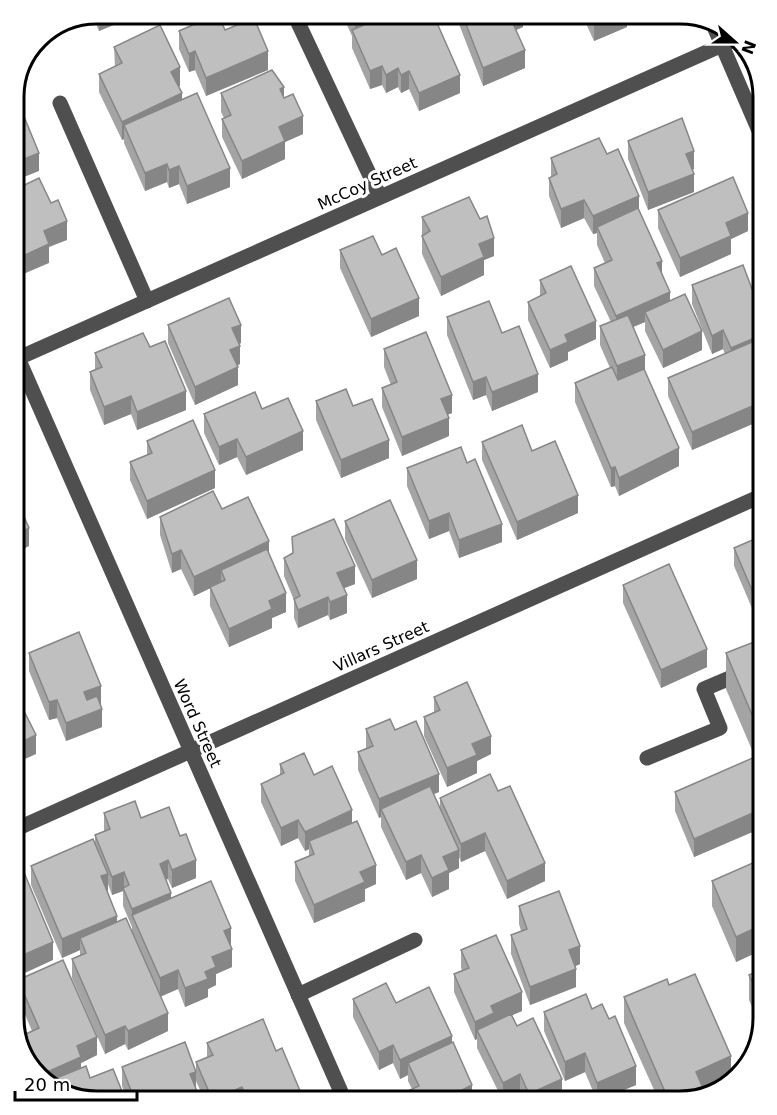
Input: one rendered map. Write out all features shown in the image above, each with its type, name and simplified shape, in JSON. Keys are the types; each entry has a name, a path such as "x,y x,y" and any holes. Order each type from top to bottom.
{"street":[{"path":"299,24 380,197"},
{"name":"McCoy Street","path":"24,355 728,42"},
{"path":"729,43 753,109"},
{"path":"60,103 147,301"},
{"name":"Word Street","path":"24,377 341,1091"},
{"name":"Villars Street","path":"24,826 753,500"},
{"path":"646,758 720,728 704,689 753,668"},
{"path":"298,995 415,940"}],"building":[{"path":"195,24 222,24 225,30 240,24 257,24 268,51 206,78 195,51 189,54 179,31"},
{"path":"366,24 437,24 460,75 419,93 409,71 401,75 398,68 386,75 382,66 370,71 352,30"},
{"path":"466,24 513,24 525,50 483,68"},
{"path":"160,25 180,67 171,72 182,93 122,122 99,74 122,63 114,47"},
{"path":"272,70 284,87 280,89 284,98 293,94 303,116 279,127 285,141 242,161 222,119 231,115 221,93"},
{"path":"197,93 230,168 187,186 179,166 169,170 167,164 145,173 124,125"},
{"path":"682,118 694,151 686,154 694,174 648,192 628,141"},
{"path":"24,119 39,153 24,159"},
{"path":"599,138 607,154 618,149 639,196 593,216 584,200 561,209 549,178 557,174 551,158"},
{"path":"733,177 748,213 726,223 731,236 680,258 658,210"},
{"path":"39,178 51,203 58,200 67,221 44,231 49,244 24,255 24,185"},
{"path":"469,197 480,219 487,216 494,238 479,244 484,257 441,277 422,236 430,231 422,217"},
{"path":"638,208 662,261 657,263 670,292 616,316 594,268 612,260 597,227"},
{"path":"373,236 382,255 396,248 419,298 371,319 340,250"},
{"path":"743,265 753,289 753,339 731,348 723,330 712,336 692,285"},
{"path":"571,266 596,321 565,335 568,342 550,350 528,302 546,293 540,280"},
{"path":"685,294 702,331 663,350 645,312"},
{"path":"229,298 241,325 232,328 240,346 230,350 238,367 195,387 168,325"},
{"path":"489,301 502,333 519,326 538,374 492,392 486,377 473,382 447,317"},
{"path":"628,315 645,355 617,366 600,326"},
{"path":"426,332 452,395 441,399 449,418 402,437 382,388 397,382 384,349"},
{"path":"143,333 150,347 165,341 186,391 137,412 131,396 104,407 90,372 102,367 95,353"},
{"path":"753,342 753,406 692,432 668,378"},
{"path":"612,367 618,380 644,369 679,448 619,478 615,467 611,468 575,383"},
{"path":"346,389 353,406 372,399 389,440 341,460 316,401"},
{"path":"255,392 262,409 288,398 303,431 246,457 237,439 219,447 204,414"},
{"path":"193,420 215,470 147,501 130,462 152,453 147,441"},
{"path":"522,425 532,451 555,441 578,495 517,522 482,442"},
{"path":"461,447 467,463 475,459 502,524 459,540 449,513 429,521 407,468"},
{"path":"213,491 222,509 248,497 269,541 194,577 181,550 172,554 160,517"},
{"path":"390,500 417,560 372,580 345,521"},
{"path":"24,517 29,528 24,530"},
{"path":"334,519 355,566 337,573 347,595 330,602 328,597 298,610 294,599 300,596 284,558 293,553 292,537"},
{"path":"753,540 753,593 734,548"},
{"path":"267,549 286,593 269,601 272,609 229,629 210,587 225,580 221,570"},
{"path":"669,564 707,649 661,670 623,585"},
{"path":"79,632 101,686 84,692 87,700 97,696 102,709 66,723 57,700 49,702 29,653"},
{"path":"753,642 753,717 726,653"},
{"path":"467,682 491,736 472,744 477,755 447,768 424,717 440,710 434,697"},
{"path":"24,711 36,735 24,741"},
{"path":"390,719 395,730 416,721 439,774 379,799 358,752 373,746 366,729"},
{"path":"304,753 314,775 332,766 352,810 305,832 298,820 281,828 261,784 284,773 280,764"},
{"path":"753,758 753,813 694,839 675,792"},
{"path":"490,774 498,791 510,786 545,863 507,881 485,833 461,844 440,798"},
{"path":"430,786 459,850 443,857 449,870 432,878 421,855 406,862 381,809"},
{"path":"135,801 141,818 169,807 180,836 186,834 196,860 172,870 168,860 160,864 171,893 132,909 123,888 129,885 124,872 112,877 95,835 110,829 104,813"},
{"path":"357,821 376,865 360,872 365,882 314,905 295,862 314,854 309,841"},
{"path":"93,839 108,874 101,876 117,916 62,939 31,866"},
{"path":"753,863 753,929 736,937 712,881"},
{"path":"24,872 53,942 24,955"},
{"path":"211,881 231,928 224,931 232,949 212,957 216,967 205,972 208,979 185,988 178,970 160,978 132,915"},
{"path":"559,891 580,946 569,950 576,969 530,987 511,935 527,929 519,906"},
{"path":"126,918 168,1013 128,1031 125,1026 105,1035 72,959 86,953 80,938"},
{"path":"496,935 522,992 491,1006 494,1013 475,1022 454,974 469,968 461,950"},
{"path":"63,960 97,1037 77,1046 81,1057 48,1072 39,1062 26,1037 26,1034 39,1028 24,994 24,977"},
{"path":"695,974 731,1056 696,1072 703,1087 699,1089 665,1091 624,997 667,979 669,985"},
{"path":"386,983 396,1003 429,987 452,1036 400,1060 393,1045 379,1052 353,999"},
{"path":"586,994 592,1009 602,1004 609,1019 615,1016 636,1066 597,1083 585,1053 565,1062 544,1012"},
{"path":"511,1014 517,1026 533,1018 562,1079 536,1091 528,1091 520,1074 503,1083 477,1030"},
{"path":"263,1019 276,1051 282,1048 300,1091 244,1091 242,1087 233,1091 209,1091 196,1062 213,1055 207,1043"},
{"path":"185,1042 196,1072 190,1074 197,1091 131,1091 122,1067"},
{"path":"453,1042 472,1085 460,1091 408,1091 419,1086 408,1063"},
{"path":"86,1066 90,1078 113,1069 122,1091 78,1089 56,1078"}]}
